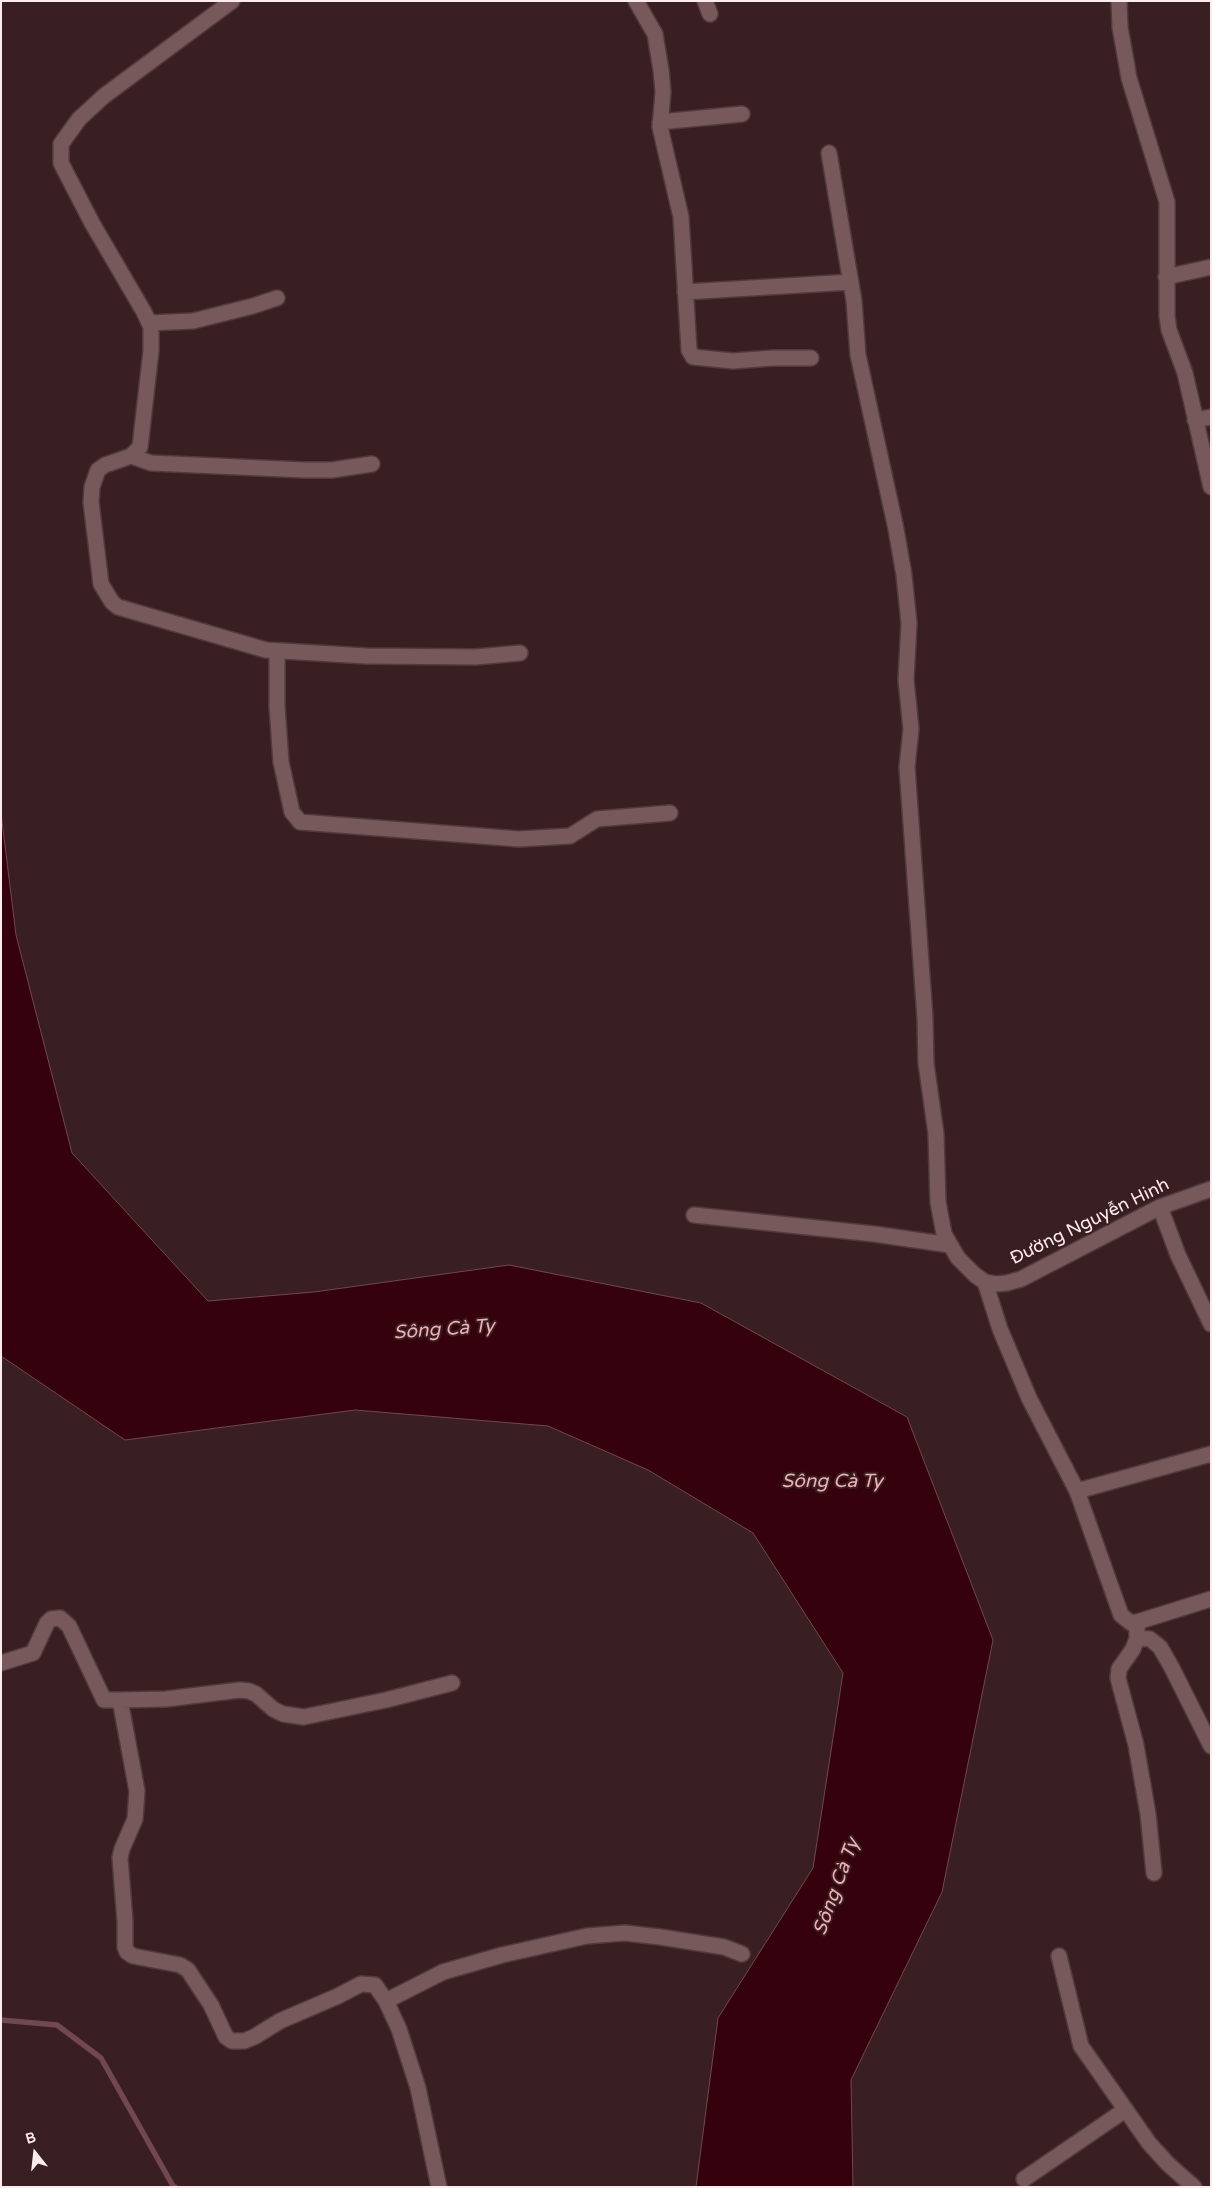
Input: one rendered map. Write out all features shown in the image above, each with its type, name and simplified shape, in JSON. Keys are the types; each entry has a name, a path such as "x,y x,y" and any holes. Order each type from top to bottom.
{"street":[{"path":"232,1 104,96 79,119 61,144 61,163 92,223 150,323 151,351 140,447 131,456 105,465 94,476 91,502 101,584 112,602 118,606 226,639 277,651 402,657 476,657 520,653"},
{"path":"636,1 652,29 658,48 663,92 660,122 681,217 689,350 693,357 733,361 811,358"},
{"path":"1119,1 1120,27 1129,78 1167,202 1166,316 1169,330 1185,373 1211,487"},
{"path":"660,122 742,114"},
{"path":"828,153 851,282 858,355 896,529 906,602 908,623 906,680 911,729 907,767 925,1018 926,1063 936,1134 938,1202 944,1234 958,1258 985,1282 1000,1329 1030,1398 1078,1491 1121,1615 1131,1623 1137,1622 1211,1599"},
{"path":"1166,277 1211,267"},
{"path":"685,292 851,282"},
{"path":"150,323 193,321 277,298"},
{"path":"1195,420 1211,417"},
{"path":"131,456 151,463 304,470 332,470 372,464"},
{"path":"277,651 277,706 282,762 292,812 300,822 518,839 570,836 597,819 670,812"},
{"name":"Đường Nguyễn Hinh","path":"985,1282 996,1284 1021,1279 1160,1207 1211,1189"},
{"path":"1160,1207 1178,1255 1211,1324"},
{"path":"694,1215 874,1234 950,1245"},
{"path":"1078,1491 1211,1454"},
{"path":"1,1663 33,1653 47,1623 51,1619 60,1618 69,1626 104,1700 166,1699 240,1690 256,1694 273,1709 283,1714 304,1717 386,1700 452,1683"},
{"path":"1137,1622 1137,1638 1133,1649 1119,1669 1118,1678 1136,1745 1148,1814 1154,1873"},
{"path":"1137,1638 1150,1639 1160,1647 1211,1746"},
{"path":"120,1700 137,1791 135,1819 120,1858 125,1947 127,1952 133,1956 180,1965 188,1970 211,2006 226,2037 232,2041 244,2041 254,2037 280,2021 361,1984 375,1985 386,2001 399,2029 418,2088 439,2187"},
{"path":"386,2001 443,1972 588,1936 625,1933 660,1936 724,1947 742,1954"},
{"path":"1060,1956 1082,2046 1149,2143 1168,2164 1194,2187"},
{"path":"1024,2179 1125,2110"}],"water":[{"name":"Sông Cà Ty","path":"1,813 16,935 72,1153 208,1301 314,1292 509,1265 701,1303 907,1417 993,1640 942,1892 851,2080 853,2187 696,2187 718,2018 813,1868 843,1673 753,1533 648,1470 548,1426 355,1410 125,1440 1,1356"}],"waterway":[{"path":"1,2020 57,2025 101,2058 175,2187"}]}
